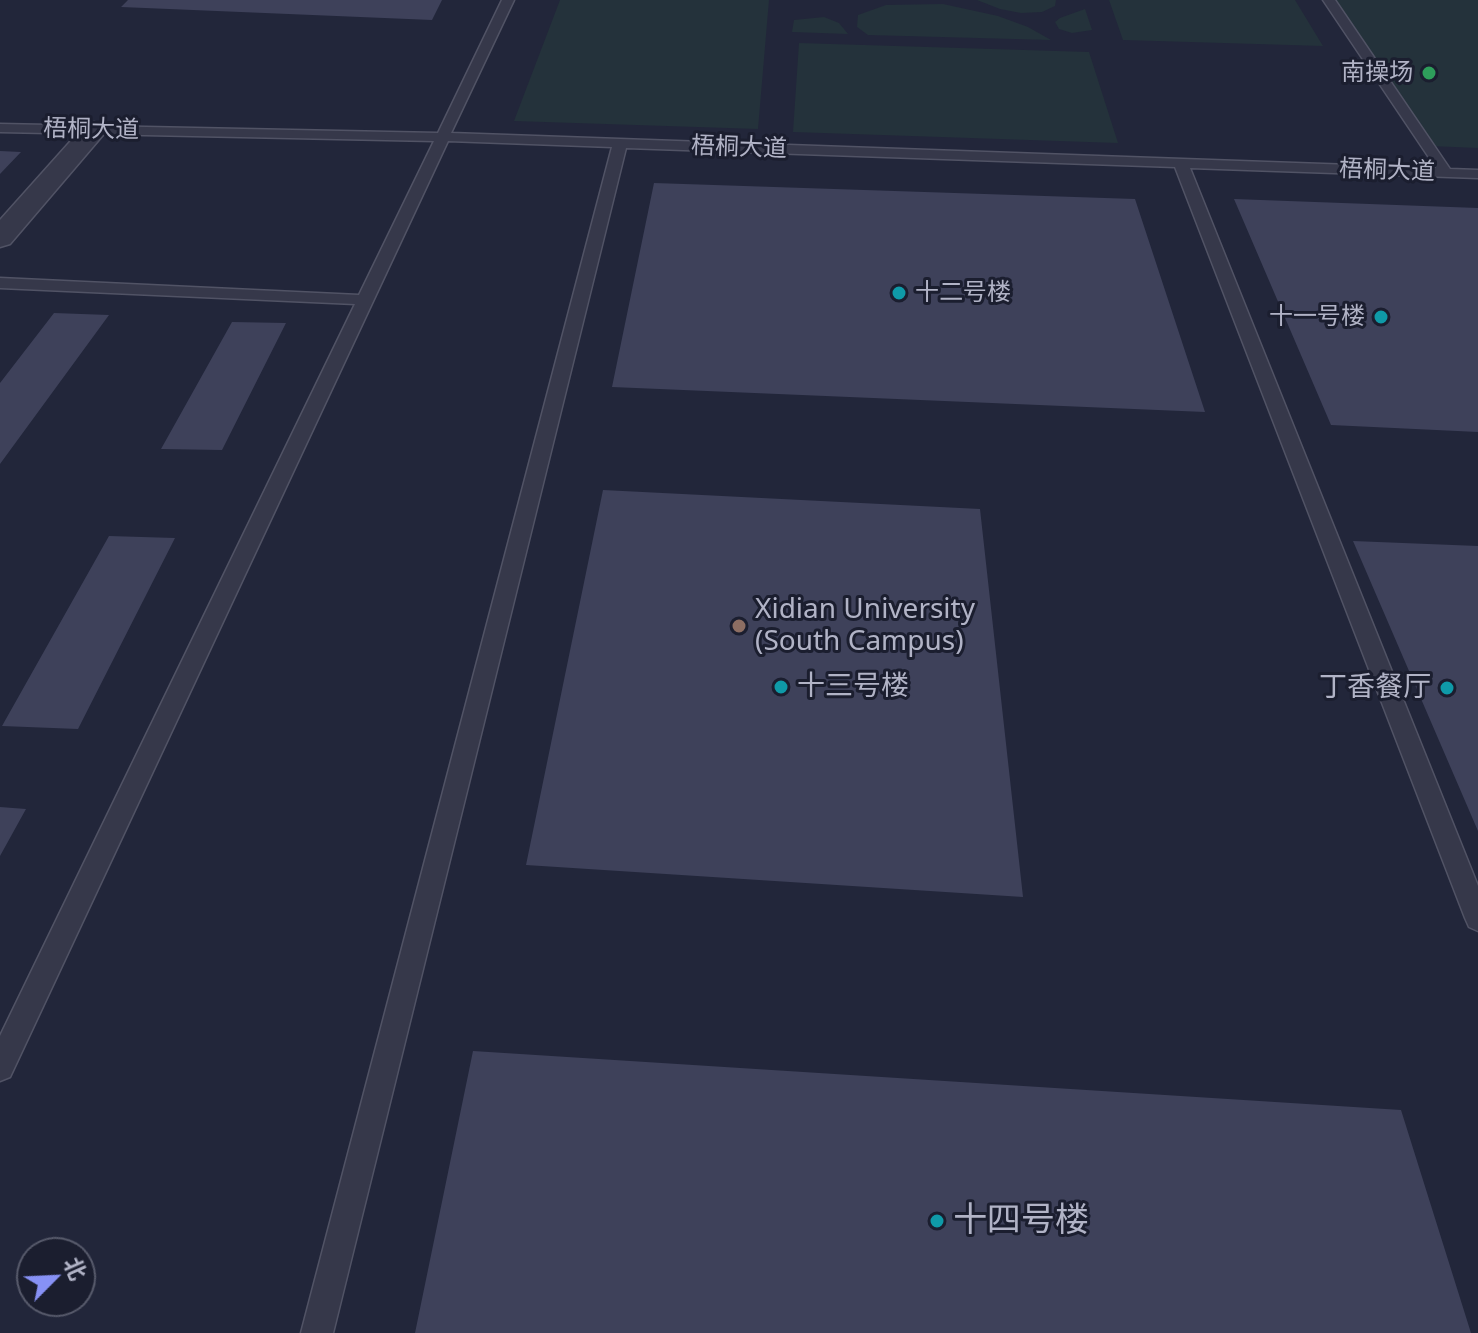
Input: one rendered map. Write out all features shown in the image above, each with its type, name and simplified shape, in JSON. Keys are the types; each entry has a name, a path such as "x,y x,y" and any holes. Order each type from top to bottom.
{"street":[{"path":"0,238 94,130"}],"lane":[{"path":"0,1067 508,0"},
{"path":"1329,0 1446,173"},
{"name":"梧桐大道","path":"0,128 445,137 1478,174"},
{"path":"317,1333 620,144"},
{"path":"1181,164 1478,918"},
{"path":"0,283 367,300"}],"shaded area":[{"path":"560,0 769,0 758,129 514,121"},
{"path":"977,0 1056,0 1055,6 1042,12 1021,13"},
{"path":"1109,0 1295,0 1323,46 1123,40"},
{"name":"南操场","path":"1329,0 1478,0 1478,148 1430,146"},
{"path":"943,4 998,16 1051,40 868,35 857,27 858,15 886,5"},
{"path":"1085,9 1092,30 1072,33 1059,29 1055,22 1060,18"},
{"path":"824,17 839,23 848,34 792,32 794,20"},
{"path":"799,43 1089,52 1118,143 793,132"}],"building":[{"path":"128,0 442,0 432,20 121,7"},
{"path":"0,151 21,152 0,174"},
{"name":"十二号楼","path":"654,183 1135,199 1205,412 612,387"},
{"name":"十一号楼","path":"1234,199 1478,208 1478,432 1331,425"},
{"path":"54,313 109,315 0,464 0,383"},
{"path":"232,322 286,323 222,450 161,449"},
{"name":"十三号楼","path":"603,490 980,509 1023,897 526,865"},
{"path":"109,536 175,538 78,729 2,726"},
{"name":"丁香餐厅","path":"1353,541 1478,546 1478,831"},
{"path":"0,807 26,809 0,856"},
{"name":"十四号楼","path":"473,1051 1401,1110 1471,1333 415,1333"}],"place":[{"name":"南操场","path":"1429,73"},
{"name":"十二号楼","path":"899,293"},
{"name":"十一号楼","path":"1381,317"},
{"name":"Xidian University (South Campus)","path":"739,626"},
{"name":"十三号楼","path":"781,687"},
{"name":"丁香餐厅","path":"1447,688"},
{"name":"十四号楼","path":"937,1221"}]}
